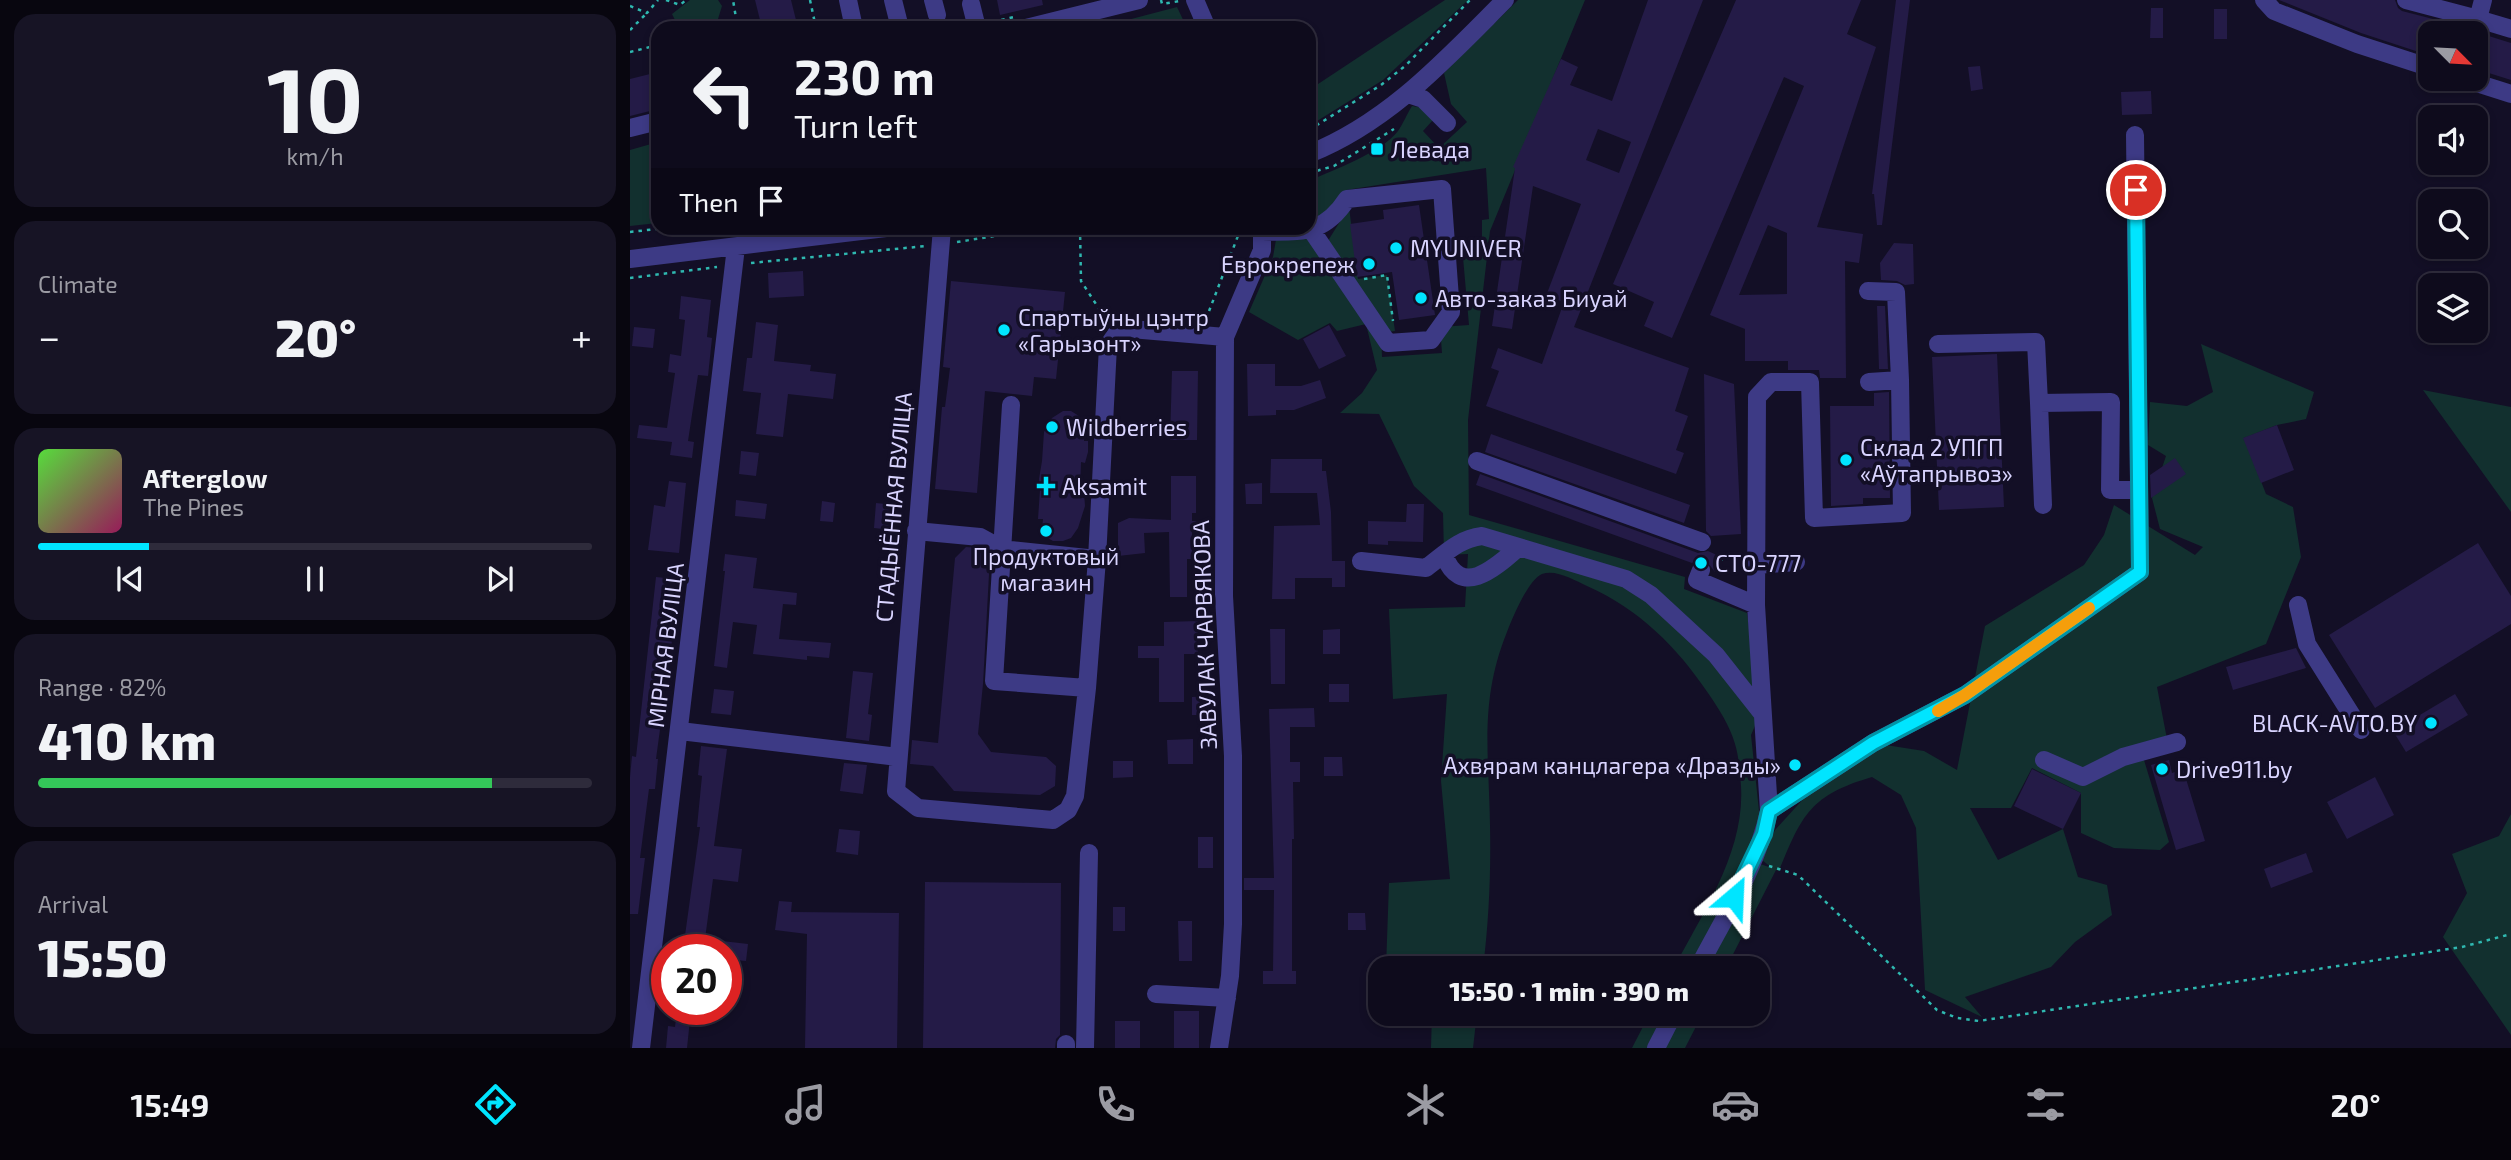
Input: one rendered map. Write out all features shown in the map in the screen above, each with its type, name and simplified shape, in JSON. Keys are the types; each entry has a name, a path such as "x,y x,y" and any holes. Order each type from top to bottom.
{"street":[{"path":"848,0 853,21"},
{"path":"893,0 898,21"},
{"path":"1054,21 1139,0"},
{"path":"1195,0 1204,21"},
{"path":"1316,151 1362,128 1408,94 1505,0"},
{"path":"2264,0 2274,11 2357,44 2418,64"},
{"path":"2406,0 2511,29"},
{"path":"2478,19 2483,0"},
{"path":"971,4 975,21"},
{"path":"2488,87 2511,94"},
{"path":"1408,94 1423,99 1447,123"},
{"path":"630,128 651,123"},
{"path":"1769,811 1873,743 1965,695 2140,572 2135,135"},
{"path":"1315,235 1388,343 1431,340 1451,312 1442,189 1347,199 1340,210 1316,228"},
{"path":"630,259 735,256 848,235"},
{"name":"ЗАВУЛАК ЧАРВЯКОВА","path":"1219,1048 1227,998 1233,923 1233,756 1224,596 1225,337 1262,250 1262,235"},
{"name":"СТАДЫЁННАЯ ВУЛІЦА","path":"941,236 896,791 918,808 1053,820 1068,810 1076,796 1087,688"},
{"name":"МІРНАЯ ВУЛІЦА","path":"640,1048 735,256"},
{"path":"1704,956 1754,858 1764,834 1769,811 1756,605 1757,397 1771,382 1810,382 1814,518 1902,513 1896,292 1867,291"},
{"path":"1011,405 994,681 1087,688 1108,346 1116,334 1131,329 1225,337"},
{"path":"1938,344 2036,342 2043,505"},
{"path":"1869,382 1900,380"},
{"path":"2039,403 2111,402 2110,490 2139,490"},
{"path":"1477,461 1702,542"},
{"path":"916,531 980,537 1002,549 1097,559"},
{"path":"1361,561 1426,568 1456,543 1482,536 1626,579 1651,595 1716,655 1761,712"},
{"path":"1444,555 1449,568 1462,577 1481,576 1519,547"},
{"path":"1756,565 1796,562"},
{"path":"1701,570 1697,580 1756,605"},
{"path":"2298,605 2307,644 2361,730"},
{"path":"680,732 898,757"},
{"path":"2044,760 2083,777 2123,757 2177,742"},
{"path":"1085,1048 1089,853"},
{"path":"1156,994 1227,998"},
{"path":"1656,1048 1667,1026"}],"path":[{"path":"630,30 658,0"},
{"path":"666,0 680,5 686,0"},
{"path":"733,0 736,21"},
{"path":"810,0 814,21"},
{"path":"1316,126 1381,85 1405,66 1470,0"},
{"path":"630,6 647,13"},
{"path":"630,52 651,48"},
{"path":"1316,171 1334,166 1394,129"},
{"path":"630,232 651,230"},
{"path":"1080,235 1081,281 1116,334"},
{"path":"630,278 735,256 941,236"},
{"path":"1200,335 1238,237"},
{"path":"1358,279 1387,275 1395,331"},
{"path":"1754,858 1776,870 1798,875 1937,1010 1957,1018 1979,1021 2462,947 2511,934"}],"green space":[{"path":"690,0 718,0 722,6 718,19 708,21 676,21 672,14"},
{"path":"1445,0 1468,0 1383,80 1316,122 1316,85"},
{"path":"1518,0 1585,0 1490,231 1468,420 1469,515 1685,577 1684,589 1747,613 1761,712 1751,735 1759,831 1697,956 1680,956 1720,881 1736,834 1740,810 1741,786 1733,737 1720,711 1696,676 1655,631 1606,595 1565,576 1547,573 1531,583 1522,600 1507,632 1492,681 1488,728 1490,879 1484,956 1386,956 1389,883 1450,879 1441,781 1447,694 1393,699 1389,609 1465,607 1468,554 1444,555 1443,513 1414,486 1379,414 1340,413 1362,393 1377,370 1366,324 1337,331 1330,323 1298,340 1249,312 1273,257 1277,235 1315,235 1381,333 1382,357 1442,353 1440,327 1469,325 1462,246 1482,238 1482,220 1489,219 1486,168 1346,190 1347,199 1316,227 1316,178 1381,146 1398,131 1412,106 1423,108 1433,120 1423,131 1439,148 1467,122 1451,104 1444,73"},
{"path":"1177,7 1184,21 1124,21"},
{"path":"651,144 651,224 630,226 630,150"},
{"path":"1349,207 1358,279 1387,275 1395,331 1388,332 1326,244"},
{"path":"2201,344 2314,392 2306,419 2277,425 2244,438 2266,494 2293,507 2301,557 2266,644 2157,687 2167,739 2140,747 2169,842 2160,850 2114,848 2081,833 2081,793 2032,768 2011,808 1970,808 1998,860 2063,829 2078,877 2107,885 2112,915 2075,942 2051,967 1965,997 1982,1017 1925,990 1916,828 1901,795 1872,777 1835,791 1811,809 1802,821 1779,871 1776,870 1732,956 1710,956 1760,864 1772,868 1762,860 1775,830 1825,775 1873,743 1924,751 1957,770 1985,626 2084,565 2104,535 2114,505 2195,555 2203,547 2160,529 2152,498 2166,456 2148,445 2150,402 2187,406 2213,392"},
{"path":"2423,390 2511,407 2511,512"},
{"path":"2511,814 2511,1035 2443,937 2467,893 2452,854 2499,836"},
{"path":"1432,1026 1476,1026 1473,1048 1431,1048"},
{"path":"1643,1026 1660,1026 1649,1048 1632,1048"},
{"path":"1674,1026 1696,1026 1685,1048 1663,1048"}],"building":[{"path":"755,0 791,0 796,21 760,21"},
{"path":"997,0 1042,0 1043,5 1000,15"},
{"path":"1648,0 1703,0 1574,327 1689,368 1675,411 1688,416 1676,450 1684,453 1676,474 1486,406 1499,371 1491,368 1498,348 1542,364 1564,302 1546,296 1581,204 1533,186 1512,329 1492,326 1515,168 1513,167 1561,59 1578,67 1570,85 1612,101","holes":["1598,129 1631,142 1619,173 1586,160"]},
{"path":"1736,0 1861,0 1847,34 1876,47 1817,227 1863,234 1859,263 1845,261 1846,378 1820,378 1819,370 1788,370 1788,361 1745,361 1745,329 1710,315 1804,86 1784,77 1672,338 1644,326 1654,302 1613,284","holes":["1768,225 1787,233 1787,294 1739,295"]},
{"path":"1896,0 1910,0 1882,225 1877,225 1872,194"},
{"path":"2279,0 2395,0 2402,11 2441,21 2418,21 2418,52 2361,33"},
{"path":"2151,8 2163,8 2163,38 2150,38"},
{"path":"2214,9 2227,9 2227,39 2214,39"},
{"path":"2488,36 2511,43 2511,80 2488,73"},
{"path":"1980,66 1983,89 1971,91 1968,67"},
{"path":"651,74 651,111 630,116 630,79"},
{"path":"2151,91 2152,114 2122,115 2121,92"},
{"path":"1419,205 1435,315 1399,320 1392,272 1357,277 1350,224 1384,219 1383,210"},
{"path":"1894,243 1913,244 1914,284 1881,280 1880,263"},
{"path":"803,271 804,296 769,298 768,273"},
{"name":"Спартыўны цэнтр «Гарызонт»","path":"951,281 1065,292 1056,379 1034,377 1032,396 985,391 977,493 935,489 942,407 945,407 950,368 943,367"},
{"path":"681,296 711,300 707,337 712,338 708,376 698,375 688,441 694,442 692,458 670,455 672,442 637,438 639,425 667,428 675,373 668,372 670,354 681,356 685,320 679,319"},
{"path":"1877,306 1885,306 1888,369 1879,369"},
{"path":"756,322 778,325 774,361 811,365 810,371 836,374 833,399 788,394 783,437 756,434 761,393 743,391 747,358 752,358"},
{"path":"1329,325 1346,356 1319,369 1303,339"},
{"path":"634,327 655,329 653,348 632,346"},
{"path":"1997,354 2004,507 1939,510 1932,357"},
{"path":"1247,364 1275,364 1275,386 1301,386 1320,380 1326,398 1294,410 1276,410 1276,415 1248,416"},
{"path":"1172,371 1198,371 1197,440 1170,440"},
{"path":"1704,374 1734,384 1741,534 1711,536 1706,531"},
{"path":"1889,392 1890,498 1863,498 1863,504 1831,506 1830,406 1874,406 1874,393"},
{"path":"1063,411 1071,411 1082,418 1081,426 1085,426 1084,441 1088,441 1088,452 1085,463 1081,462 1080,492 1084,492 1085,506 1078,528 1071,538 1053,541 1044,536 1043,519 1038,519 1039,479 1044,432 1052,418"},
{"path":"2277,425 2294,470 2261,483 2243,438"},
{"path":"1491,434 1690,505 1684,523 1485,452"},
{"path":"741,451 759,453 756,476 739,474"},
{"path":"2175,458 2186,474 2151,498 2150,475"},
{"path":"1271,459 1322,459 1331,512 1332,561 1345,561 1345,587 1332,587 1332,578 1295,578 1295,599 1272,599 1274,526 1320,525 1317,493 1270,493"},
{"path":"1480,474 1698,553 1708,551 1721,557 1715,572 1705,559 1692,563 1476,485"},
{"path":"1171,476 1196,476 1196,513 1192,513 1192,521 1202,521 1202,530 1192,531 1192,559 1187,559 1187,597 1170,597 1169,532 1144,533 1145,553 1118,556 1118,523 1129,518 1171,520"},
{"path":"669,481 686,483 679,553 648,550 654,505 665,507"},
{"path":"1262,483 1262,504 1246,504 1245,484"},
{"path":"736,500 767,504 765,519 735,516"},
{"path":"822,501 835,503 833,522 820,521"},
{"path":"876,503 895,505 892,530 874,528"},
{"path":"1407,504 1424,504 1423,542 1388,541 1388,545 1368,544 1368,521 1406,522"},
{"path":"2478,543 2511,596 2511,624 2375,708 2329,635"},
{"path":"966,547 977,548 990,556 978,734 991,752 1046,757 1056,766 1055,786 1040,795 954,791 933,766 910,764 912,740 938,743 955,558"},
{"path":"725,554 757,558 753,588 797,593 796,605 783,604 779,639 831,643 829,658 807,656 807,660 753,654 757,625 733,622 727,668 714,666"},
{"path":"656,577 675,579 670,619 674,619 670,660 663,659 656,721 661,722 658,759 655,789 649,789 640,858 645,858 638,914 630,914 630,777 632,756 636,757"},
{"path":"1198,621 1198,654 1184,654 1184,702 1159,702 1159,658 1138,658 1138,646 1164,646 1164,622"},
{"path":"1270,629 1285,629 1285,684 1271,684"},
{"path":"1340,629 1340,654 1323,654 1323,630"},
{"path":"2296,648 2306,668 2233,690 2226,667"},
{"path":"853,671 873,673 868,714 872,715 869,741 846,738"},
{"path":"1329,684 1349,684 1349,702 1329,702"},
{"path":"714,689 734,691 731,715 711,713"},
{"name":"BLACK-AVTO.BY","path":"2455,694 2468,715 2406,752 2393,731"},
{"path":"1209,696 1209,715 1192,715 1192,697"},
{"path":"1314,708 1315,727 1290,727 1290,762 1300,762 1300,782 1293,782 1292,971 1296,971 1296,984 1263,984 1263,971 1273,971 1274,890 1244,890 1244,878 1274,878 1269,709"},
{"path":"1193,739 1193,764 1168,764 1167,740"},
{"path":"701,746 727,749 714,846 742,849 738,882 713,879 706,934 685,934 700,827 697,827 702,776 698,775"},
{"path":"1324,757 1342,757 1343,776 1324,776"},
{"path":"2169,760 2172,773 2183,769 2205,841 2176,850 2151,765"},
{"path":"1113,761 1133,761 1133,777 1113,778"},
{"path":"844,763 867,765 863,794 840,791"},
{"path":"2032,769 2081,793 2063,829 2014,806"},
{"path":"2375,777 2394,815 2347,839 2327,802"},
{"path":"839,829 860,831 858,855 836,852"},
{"path":"1198,837 1213,837 1213,868 1198,868"},
{"path":"2306,853 2313,872 2271,888 2264,869"},
{"path":"925,882 1061,883 1060,1035 1056,1039 1055,1048 923,1048"},
{"path":"779,901 792,902 791,912 899,913 897,1048 805,1048 807,934 775,930"},
{"path":"1113,907 1125,907 1125,931 1113,931"},
{"path":"1348,913 1365,913 1366,930 1348,930"},
{"path":"1178,921 1192,921 1192,961 1179,961"},
{"path":"742,943 748,944 746,961 742,961"},
{"path":"1174,1011 1199,1011 1199,1048 1174,1048"},
{"path":"1115,1021 1140,1021 1140,1048 1115,1048"},
{"path":"689,1025 687,1048 666,1048 668,1026"}],"slow traffic":[{"path":"1938,711 2089,608"}],"place":[{"name":"Левада","path":"1377,149"},
{"name":"MYUNIVER","path":"1396,248"},
{"name":"Еврокрепеж","path":"1369,264"},
{"name":"Авто-заказ Биуай","path":"1421,298"},
{"name":"Спартыўны цэнтр «Гарызонт»","path":"1004,330"},
{"name":"Wildberries","path":"1052,427"},
{"name":"Склад 2 УПГП «Аўтапрывоз»","path":"1846,460"},
{"name":"Aksamit","path":"1046,486"},
{"name":"Продуктовый магазин","path":"1046,531"},
{"name":"СТО-777","path":"1701,563"},
{"name":"BLACK-AVTO.BY","path":"2431,723"},
{"name":"Ахвярам канцлагера «Дразды»","path":"1795,765"},
{"name":"Drive911.by","path":"2162,769"}],"route":[{"path":"1734,897 1764,834 1769,811 1873,743 1965,695 2140,572 2136,190"}]}
